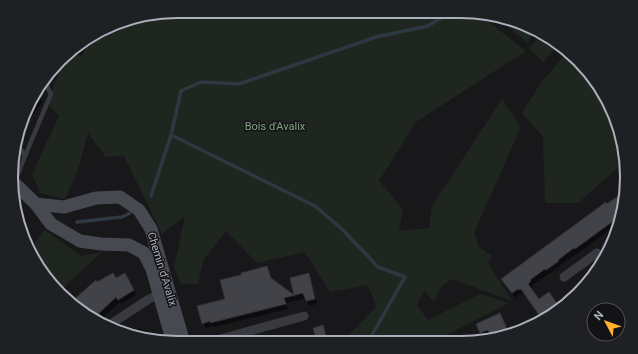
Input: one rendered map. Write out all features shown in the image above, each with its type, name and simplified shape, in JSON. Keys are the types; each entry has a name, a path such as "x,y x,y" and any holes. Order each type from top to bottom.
{"street":[{"name":"Chemin d'Avalix","path":"18,187 36,204 51,224 80,241 101,244 129,245 144,253 164,292 181,336"},
{"name":"Chemin d'Avalix","path":"36,204 64,207 96,198 120,197 139,210 150,229 164,292 171,336"},
{"path":"564,277 597,253 599,256"},
{"path":"114,323 120,318 164,292"},
{"path":"229,336 304,316"}],"lane":[{"path":"18,171 51,94 47,86"},
{"path":"20,149 25,156"}],"green space":[{"name":"Bois d'Avalix","path":"471,18 486,20 526,51 416,122 379,181 403,209 399,231 429,228 432,206 502,99 521,127 474,233 479,247 492,256 488,263 512,301 452,279 441,287 434,302 424,291 417,305 428,320 480,294 509,303 445,336 348,336 376,307 368,285 330,292 305,252 257,263 226,231 204,259 198,284 181,284 174,267 185,216 162,234 124,156 106,157 88,133 77,173 65,199 40,193 32,174 59,116 47,103 60,70 72,57 97,39 126,26 156,19"},
{"path":"505,24 531,34 528,43"},
{"path":"538,38 555,49 543,62 529,49"},
{"path":"564,56 566,57 581,72 599,98 608,116 615,136 620,166 578,203 545,203 543,137 522,113 542,81"},
{"path":"45,230 81,256 102,252 63,287 51,274 33,245"}],"building":[{"path":"619,195 614,220 575,249 574,248 558,260 559,261 530,280 531,281 528,284 539,299 549,292 557,304 539,315 521,289 518,289 512,293 501,279 606,202 607,204"},
{"path":"267,266 271,278 294,295 290,278 309,273 315,299 306,301 303,293 284,298 286,304 202,324 197,306 225,299 220,280 241,275 241,273"},
{"path":"113,273 116,278 125,273 134,290 118,300 116,297 97,315 75,299 96,280 97,282"},
{"path":"500,313 507,329 490,333 488,330 480,333 476,324"},
{"path":"323,325 326,336 315,336 313,328"}],"waterway":[{"path":"371,336 405,277 378,267 342,229 315,206 171,135 181,91 201,82 239,84 376,37 428,26 441,18"},
{"path":"151,196 171,135"},
{"path":"77,222 122,217 130,213"}]}
